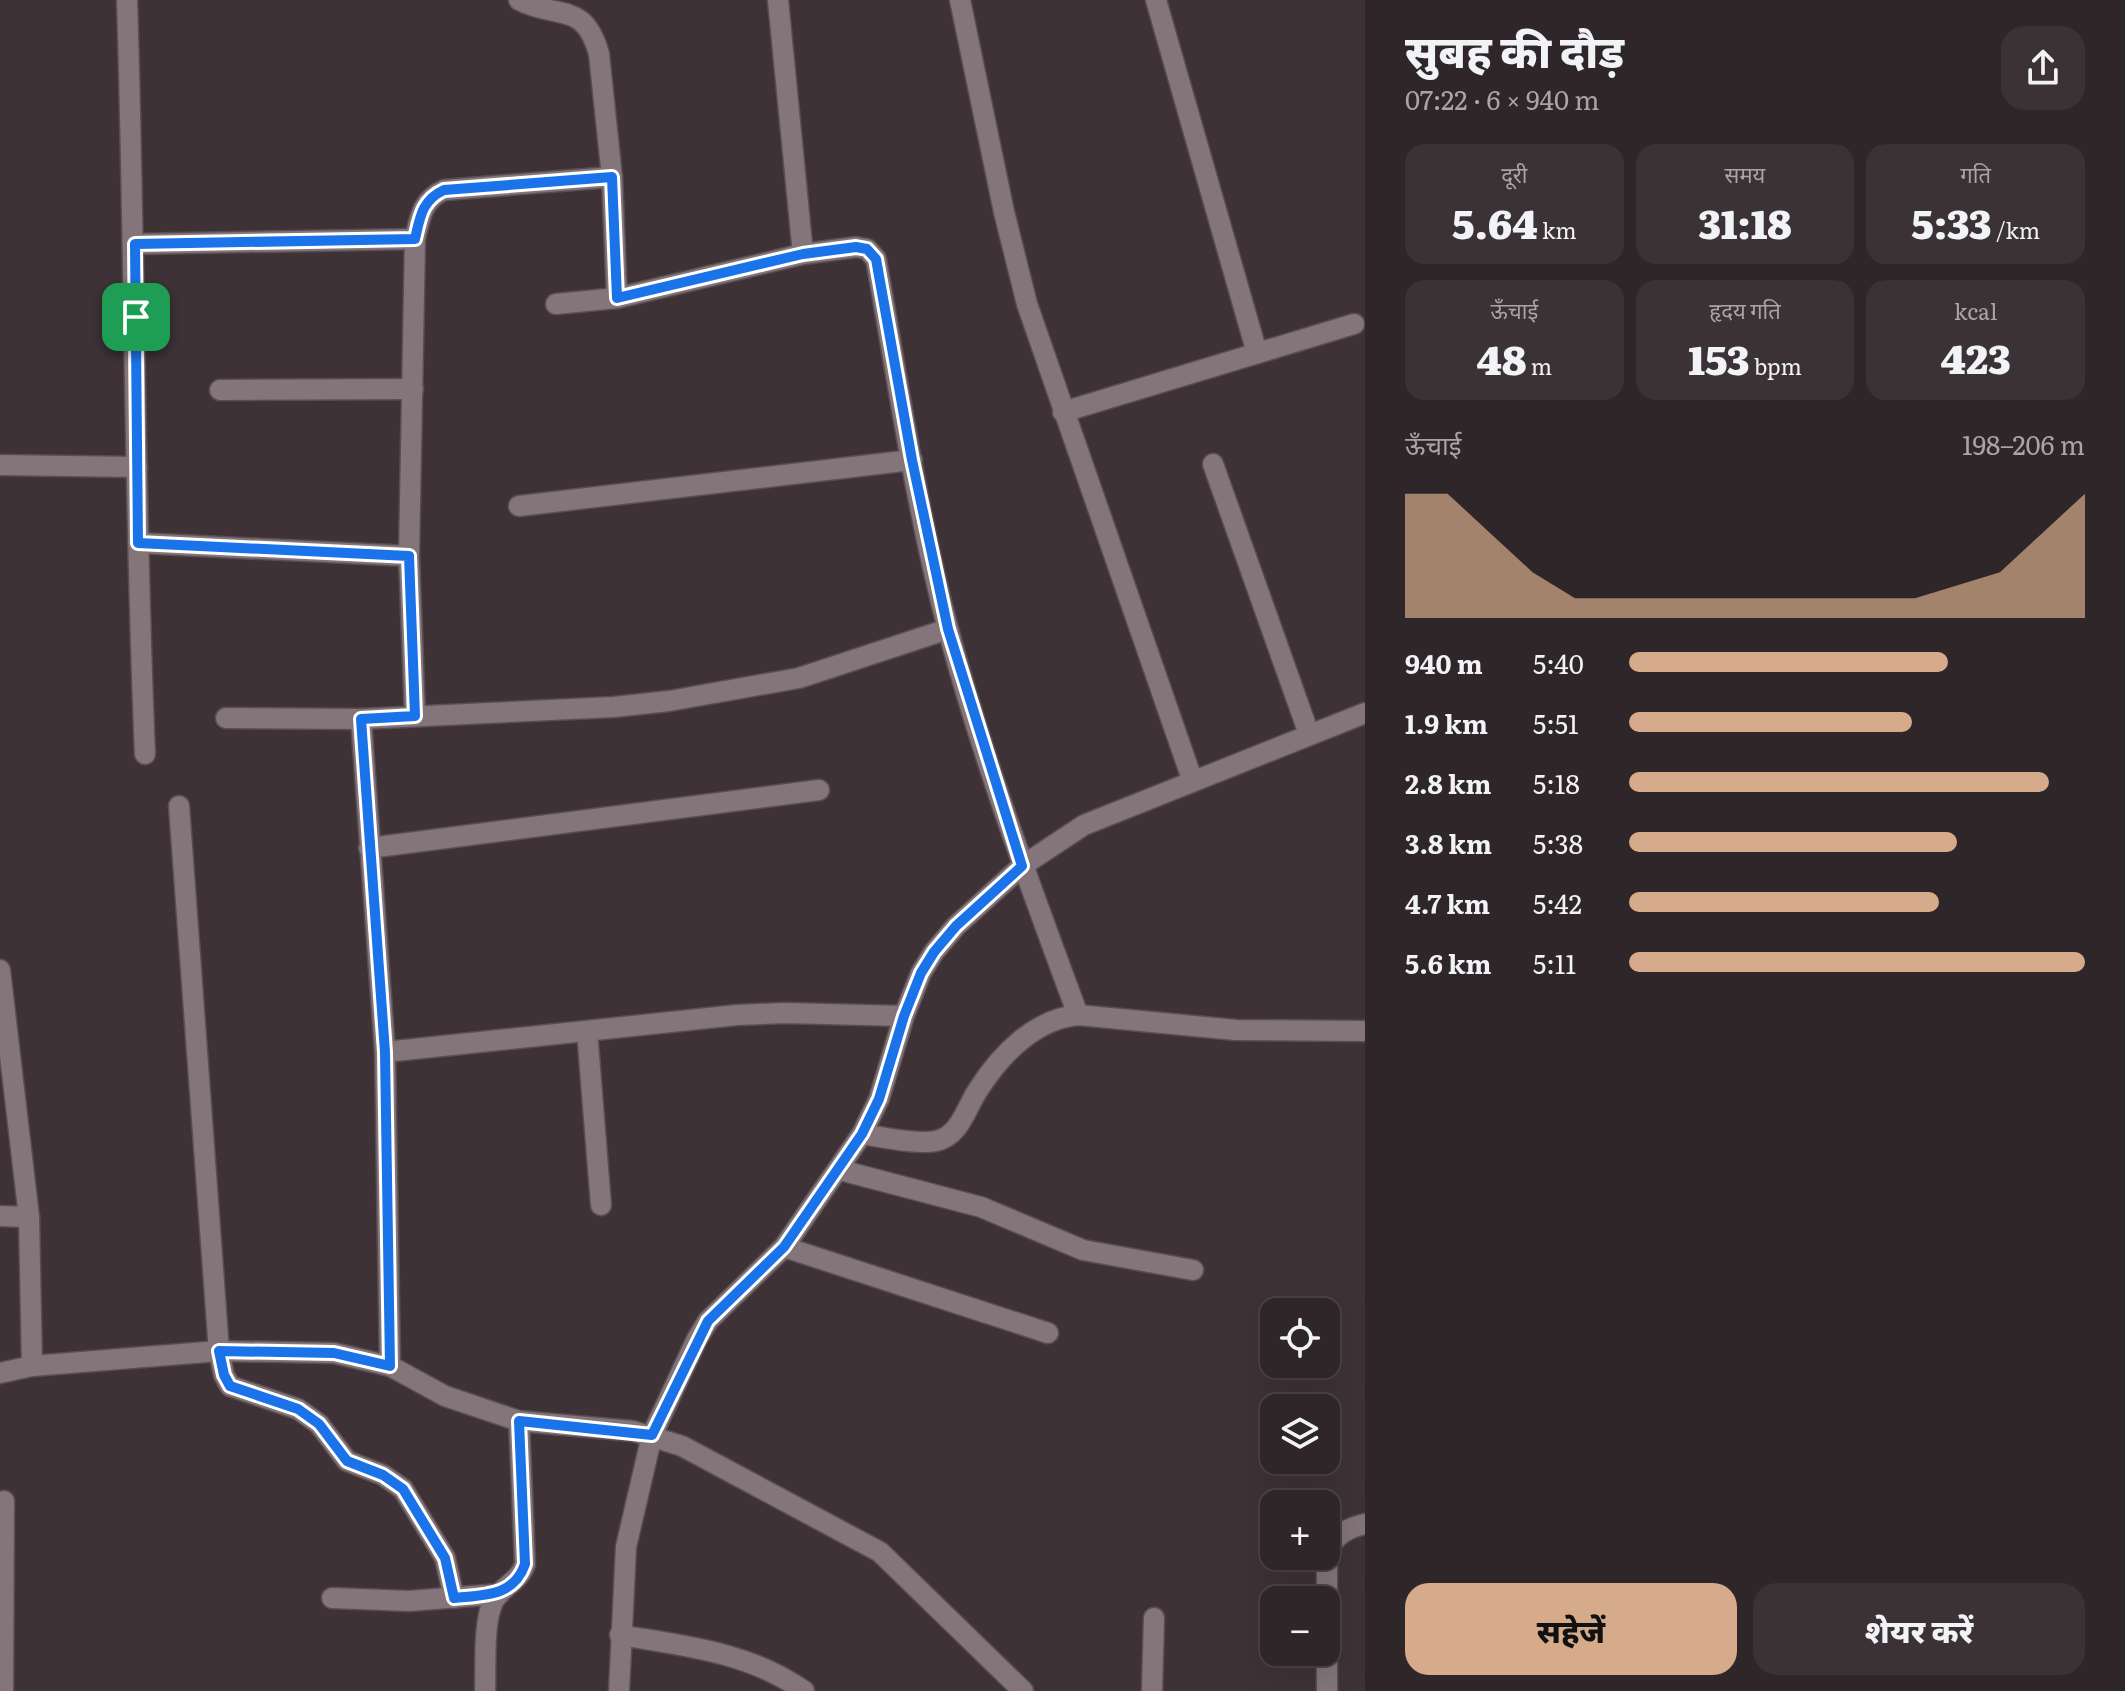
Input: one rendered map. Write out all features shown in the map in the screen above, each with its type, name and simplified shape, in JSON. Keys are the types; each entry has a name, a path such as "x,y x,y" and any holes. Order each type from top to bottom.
{"street":[{"path":"127,0 145,754"},
{"path":"519,0 571,13 584,20 594,34 599,54 612,177 617,298"},
{"path":"778,0 803,254"},
{"path":"960,0 1004,212 1027,304 1192,779"},
{"path":"1156,0 1257,353"},
{"path":"415,716 409,556 415,239 422,209 431,196 444,190 612,177"},
{"path":"135,244 415,239"},
{"path":"556,304 617,298 803,254 856,247 867,249 876,259 912,460 948,629 1022,866 1078,1015"},
{"path":"1063,412 1354,324"},
{"path":"220,390 413,389"},
{"path":"519,506 912,460"},
{"path":"1213,464 1309,734"},
{"path":"0,465 137,467"},
{"path":"138,543 409,556"},
{"path":"226,718 361,719 614,707 725,693 799,678 948,629"},
{"path":"620,1684 626,1547 652,1435 708,1321 784,1247 862,1134 879,1099 904,1016 921,973 934,952 956,926 1022,866 1084,825 1192,779 1365,713"},
{"path":"361,719 385,1052 390,1366"},
{"path":"369,848 819,790"},
{"path":"179,806 219,1351 224,1375 230,1386 298,1409 319,1424 347,1461 383,1475 403,1489 445,1558 454,1598"},
{"path":"0,970 29,1217 32,1366"},
{"path":"385,1052 737,1015 904,1016"},
{"path":"862,1134 934,1142 946,1138 956,1130 991,1072 1029,1033 1046,1022 1078,1015 1236,1030 1365,1031"},
{"path":"587,1031 601,1205"},
{"path":"840,1170 968,1203 1083,1250 1193,1270"},
{"path":"0,1216 29,1217"},
{"path":"784,1247 1048,1333"},
{"path":"0,1373 32,1366 219,1351 334,1353 390,1366 456,1401 535,1422 652,1435 682,1446 880,1552 1023,1691"},
{"path":"332,1598 409,1601 454,1598 499,1594 514,1584 525,1564 535,1422"},
{"path":"3,1691 4,1501"},
{"path":"1327,1691 1327,1552 1333,1540 1344,1531 1365,1524"},
{"path":"485,1691 490,1613 499,1594"},
{"path":"1152,1691 1154,1618"},
{"path":"620,1635 731,1655 784,1677 804,1691"}],"route":[{"path":"612,177 617,298 803,254 856,247 867,249 876,259 912,460 948,629 1022,866 956,926 934,952 921,973 904,1016 879,1099 862,1134 805,1222 768,1265 708,1321 652,1435 519,1421 525,1564 514,1584 499,1594 454,1598 445,1558 403,1489 383,1475 347,1461 319,1424 298,1409 245,1393 230,1386 224,1375 219,1351 334,1353 390,1366 385,1052 361,719 415,716 409,556 138,543 136,317 135,244 415,239 422,209 431,196 444,190 612,177"}]}
